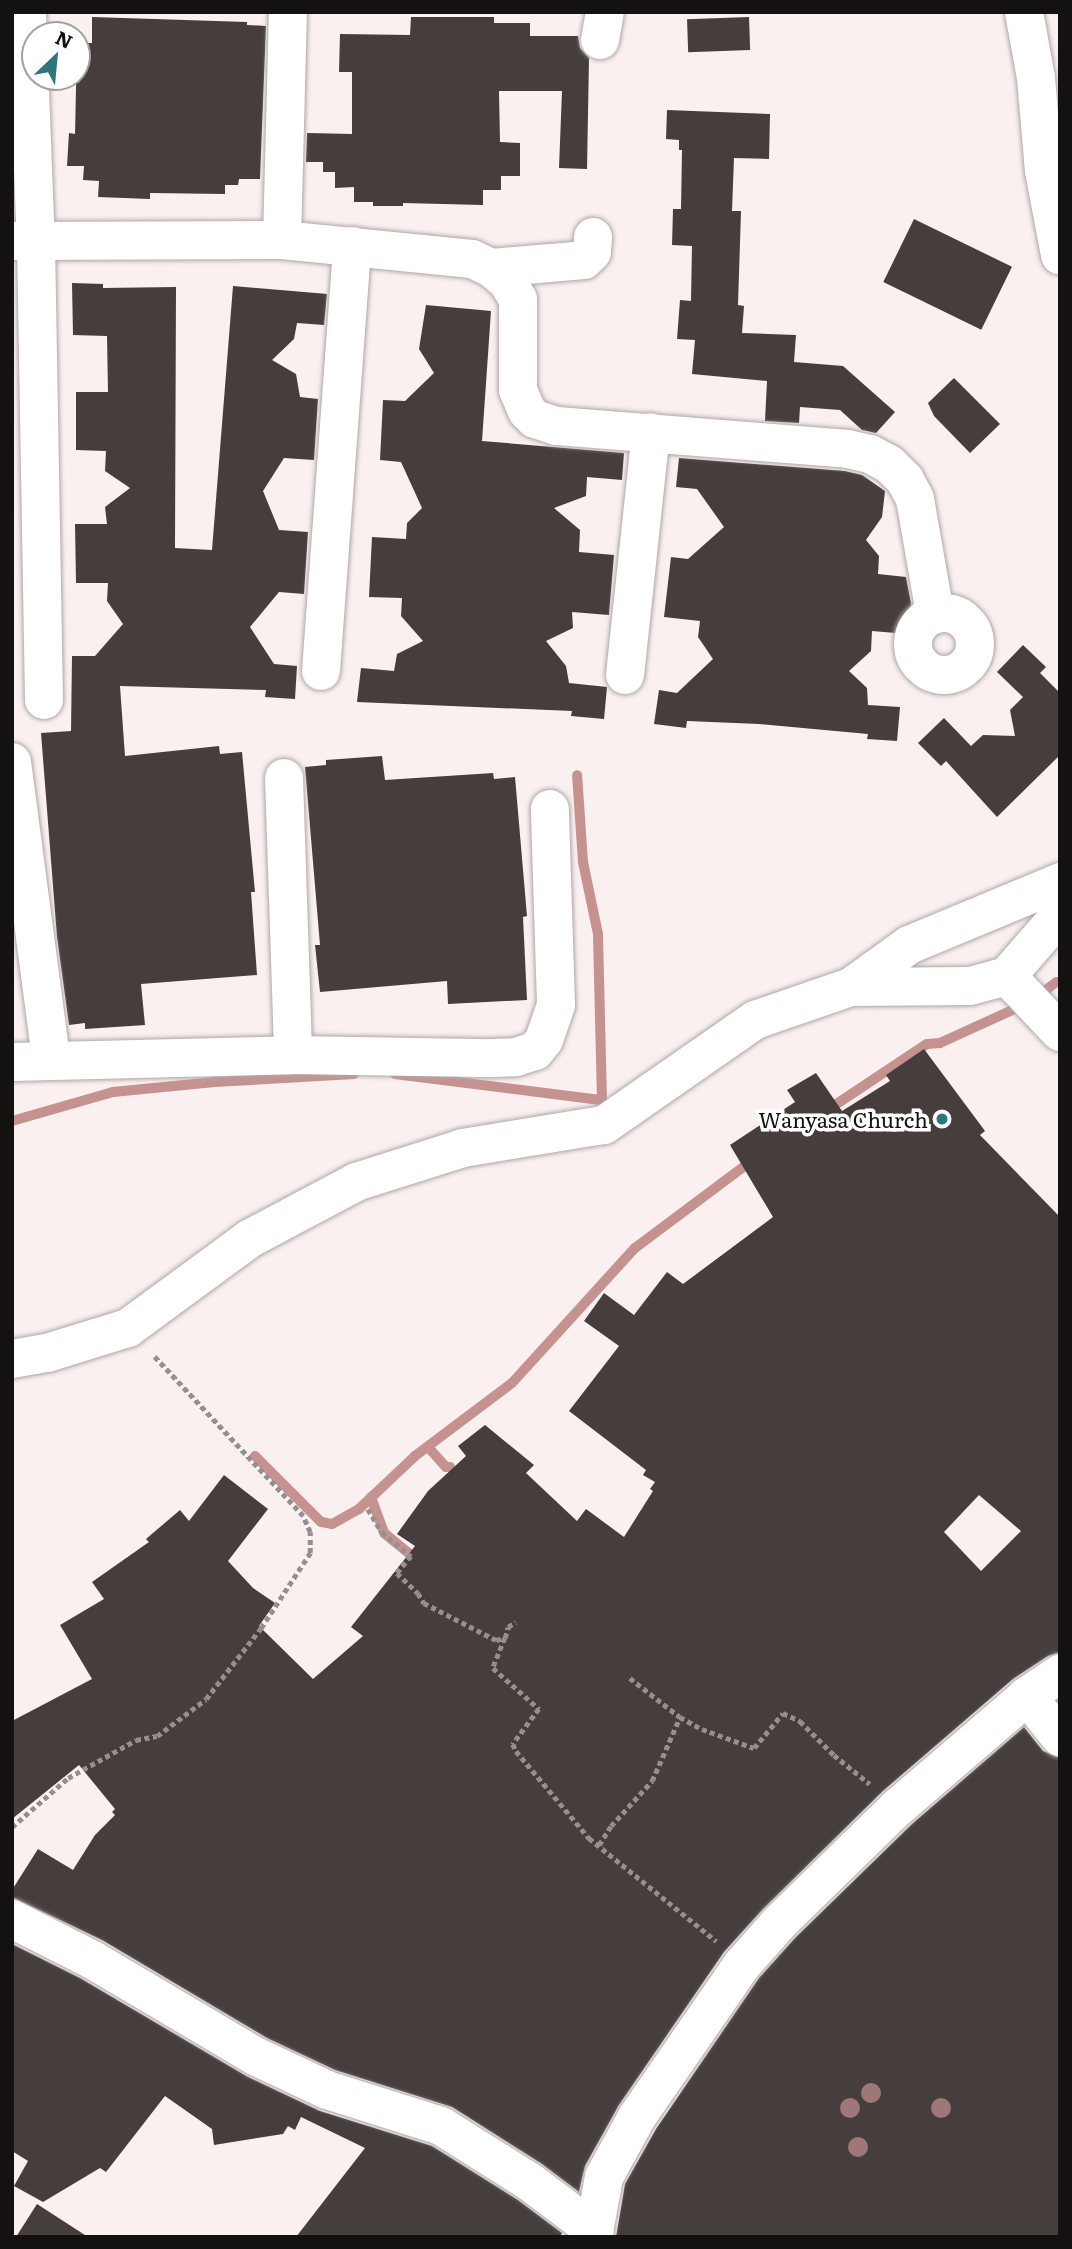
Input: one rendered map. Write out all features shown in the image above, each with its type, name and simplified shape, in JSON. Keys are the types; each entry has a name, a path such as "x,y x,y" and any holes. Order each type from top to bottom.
{"street":[{"path":"27,12 24,241 44,700"},
{"path":"282,240 288,12"},
{"path":"1024,12 1052,160 1060,255"},
{"path":"491,268 584,260 592,252 593,237"},
{"path":"24,241 282,240 472,259 491,268 507,281 517,299 518,390 527,411 546,424 848,449 870,454 889,464 905,480 915,499 935,614"},
{"path":"321,671 352,246"},
{"path":"625,675 650,432"},
{"path":"12,762 51,1059"},
{"path":"284,778 293,1055"},
{"path":"12,1062 293,1055 494,1058 516,1057 535,1051 544,1040 556,1005 550,809"},
{"path":"12,1359 47,1353 128,1328 249,1239 356,1182 463,1148 604,1125 755,1020 851,987 909,945 1060,882"},
{"path":"851,987 970,986 1007,976 1060,915"},
{"path":"1007,976 1060,1032"},
{"path":"12,1919 91,1959 257,2057 327,2090 440,2126 530,2182 594,2234 604,2177 631,2127 742,1965 779,1923 897,1808 1027,1696 1060,1674"},
{"path":"1027,1696 1060,1737"}],"path":[{"path":"12,1827 68,1778 136,1740 157,1736 206,1699 261,1628 310,1553 310,1532 303,1516 128,1328"},
{"path":"368,1509 382,1532 411,1556 397,1573 418,1593 424,1603 496,1640 505,1638"},
{"path":"516,1622 508,1628 493,1668 539,1709 513,1744 516,1751 589,1838 599,1844 625,1871 742,1965"},
{"path":"630,1678 680,1717 702,1729 754,1748 783,1713 800,1721 834,1755 897,1808"},
{"path":"599,1844 611,1826 652,1781 680,1717"}],"building":[{"path":"92,17 247,22 247,25 266,26 260,179 239,179 238,185 225,185 225,194 150,193 150,199 98,197 99,181 83,180 84,166 67,166 69,133 75,134 76,91 91,91"},
{"path":"411,17 494,17 494,23 530,23 530,36 578,36 580,48 589,58 587,169 559,168 562,91 499,91 500,142 520,143 520,176 501,176 501,190 483,190 483,205 403,203 403,206 373,206 373,202 354,202 354,187 335,188 335,172 323,172 323,162 306,162 307,133 352,134 352,72 339,72 340,34 410,35"},
{"path":"749,17 750,50 688,52 687,19"},
{"path":"667,110 770,114 769,159 734,158 732,211 741,211 738,305 744,306 742,333 796,335 794,362 843,366 895,412 876,433 862,430 840,410 800,407 799,423 765,421 767,381 692,374 695,340 677,339 680,300 691,301 692,246 672,245 673,209 681,209 682,150 679,150 679,140 666,139"},
{"path":"914,219 1012,267 981,330 883,282"},
{"path":"72,283 103,284 103,288 176,287 175,548 212,550 233,286 327,294 324,325 297,323 294,339 272,360 296,374 300,397 318,399 314,460 284,458 263,491 279,530 308,532 304,594 279,592 250,627 274,664 297,666 295,699 265,697 266,690 120,686 125,756 219,746 220,754 242,752 255,892 251,892 257,975 141,984 145,1025 85,1029 85,1023 69,1025 57,937 41,733 71,731 72,656 95,656 123,624 107,601 108,583 76,583 75,524 107,524 105,507 130,488 105,471 106,451 76,450 76,392 108,392 107,336 73,335"},
{"path":"426,305 491,311 482,441 624,453 622,480 587,477 586,496 554,508 580,530 579,552 614,555 609,615 572,612 573,628 546,641 566,666 569,683 607,687 604,719 571,716 572,711 357,702 361,668 394,671 397,654 423,641 401,616 402,598 369,597 372,537 406,539 407,523 422,508 401,462 380,460 383,400 405,401 434,373 419,349"},
{"path":"954,378 1000,424 970,453 934,416 928,403"},
{"path":"679,458 845,471 862,475 885,491 882,517 866,540 879,556 878,574 906,577 911,603 908,634 872,631 871,651 849,671 867,688 868,705 900,707 897,741 867,739 868,734 759,724 687,721 686,728 654,724 659,690 677,693 713,659 698,637 700,621 664,617 671,557 688,559 724,527 697,489 676,487"},
{"path":"1023,645 1046,667 1040,673 1060,693 1060,755 997,817 946,761 941,766 918,743 944,718 971,746 983,735 1015,736 1010,710 1023,697 997,672"},
{"path":"382,756 385,780 493,773 494,779 515,777 527,916 523,917 527,1000 448,1004 447,981 320,992 315,945 320,945 305,767 326,765 326,760"},
{"path":"924,1049 985,1131 980,1135 1060,1217 1060,1652 1048,1656 1013,1679 883,1791 763,1909 724,1952 619,2105 585,2166 579,2192 542,2164 452,2107 335,2070 267,2038 102,1940 12,1897 12,1890 38,1849 73,1870 95,1835 115,1815 112,1812 115,1809 79,1765 12,1819 12,1721 92,1679 60,1625 104,1599 92,1582 149,1542 146,1539 180,1510 189,1521 224,1475 268,1509 228,1561 253,1588 275,1603 259,1626 313,1679 363,1636 351,1627 415,1546 397,1534 428,1491 466,1456 458,1446 485,1425 534,1465 526,1473 577,1521 586,1509 624,1537 653,1491 650,1489 655,1482 643,1475 646,1470 569,1411 619,1346 584,1321 604,1293 634,1315 667,1272 683,1284 773,1217 730,1145 795,1102 787,1090 816,1073 842,1111 890,1081 886,1075","holes":["979,1495 1021,1531 981,1571 944,1532"]},
{"path":"1024,1727 1043,1751 1060,1758 1060,2237 616,2237 625,2184 656,2129 759,1978 795,1938 912,1824"},
{"path":"12,1944 80,1978 248,2077 320,2111 432,2146 518,2200 562,2233 560,2237 296,2237 365,2148 301,2117 295,2130 288,2126 283,2134 214,2145 212,2129 165,2096 106,2172 100,2168 43,2202 14,2186 28,2161 12,2151"},
{"path":"37,2204 88,2237 16,2237"}],"waterway":[{"path":"395,1074 602,1100 598,934 583,862 577,775"},
{"path":"826,1111 927,1044 940,1043 1032,1001 1056,982"},
{"path":"12,1121 113,1092 215,1082 354,1074"},
{"path":"255,1456 321,1522 332,1524 359,1509 415,1456 512,1383 635,1248 754,1159"},
{"path":"428,1447 446,1467 450,1467"},
{"path":"371,1497 384,1533 410,1554 420,1557"}],"place":[{"name":"Wanyasa Church","path":"942,1119"}]}
